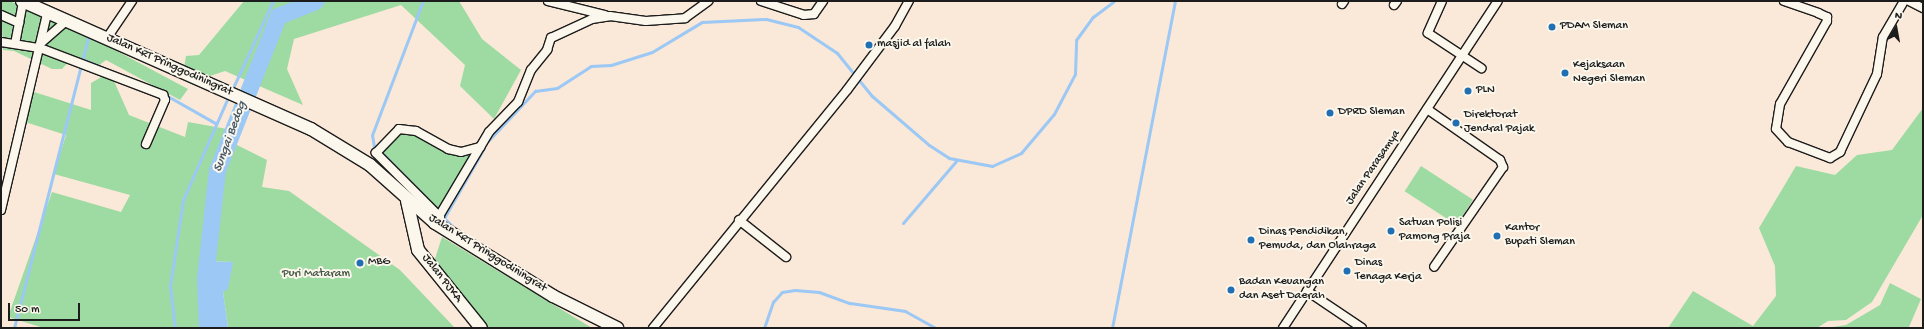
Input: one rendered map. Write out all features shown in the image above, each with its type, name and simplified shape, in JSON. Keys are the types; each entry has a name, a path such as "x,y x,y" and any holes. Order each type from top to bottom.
{"main road":[{"name":"Jalan KRT Pringgodiningrat","path":"22,1 47,14 107,38 311,129 370,165 407,201 553,296 617,328"},
{"name":"Jalan PJKA","path":"407,201 418,250 481,328"}],"street":[{"path":"15,44 22,1"},
{"path":"107,38 132,1"},
{"path":"548,1 610,16 646,21 685,18 708,1"},
{"path":"761,1 804,15 814,14 823,1"},
{"path":"653,328 739,220 847,90 895,26 909,1"},
{"path":"1442,1 1428,33 1481,68"},
{"name":"Jalan Parasamya","path":"1283,328 1498,1"},
{"path":"1784,1 1827,17 1827,21 1780,104 1776,129 1788,142 1830,158 1840,152 1877,74 1883,37 1904,1"},
{"path":"1909,1 1923,8"},
{"path":"1,210 47,14"},
{"path":"1,15 19,23"},
{"path":"480,147 461,152 448,149 416,131 399,129 376,153 437,220 494,124 518,102 531,70 547,50 551,38 587,21 610,16"},
{"path":"40,46 66,21"},
{"path":"1,42 40,46 166,98 146,144"},
{"path":"1427,109 1500,160 1503,167 1434,267"},
{"path":"739,220 786,257"},
{"path":"1307,291 1362,328"}],"green space":[{"path":"1,1 10,1 115,50 188,89 180,100 106,60 98,66 74,56 62,69 52,69 14,51 3,50"},
{"path":"244,1 459,1 482,39 521,70 494,119 460,86 465,65 401,5 294,39 287,69 303,105 225,71 207,77 184,67 186,56 199,55"},
{"name":"Puri Mataram","path":"110,72 129,115 185,137 188,122 233,130 229,141 267,160 262,187 289,191 400,270 455,328 228,328 223,292 233,262 203,261 200,328 44,328 8,317 52,192 121,212 130,195 54,174 66,135 25,122 31,91 91,110 91,83"},
{"path":"1923,108 1923,215 1872,302 1846,320 1828,321 1817,328 1668,328 1693,291 1753,326 1776,296 1775,266 1759,228 1796,166 1835,175 1857,155 1892,150"},
{"path":"404,129 448,149 480,147 441,215 378,155"},
{"path":"1421,166 1473,200 1457,225 1405,191"},
{"path":"442,237 592,328 489,328 434,262"},
{"path":"1890,283 1921,299 1909,327 1912,328 1826,328 1846,325 1880,305"}],"water":[{"path":"202,261 233,262 228,289 223,292 228,328 200,328"}],"waterway":[{"path":"232,90 273,1"},
{"name":"Sungai Bedog","path":"207,328 205,278 217,170 278,16 315,1"},
{"path":"374,147 372,135 423,1"},
{"path":"488,141 535,91 557,88 591,66 611,65 652,52 702,22 766,19 798,27 837,53 872,96 929,145 949,158 992,166 1021,153 1054,114 1075,74 1076,40 1093,17 1114,1"},
{"path":"1112,328 1175,1"},
{"path":"14,328 88,37"},
{"path":"118,37 233,88"},
{"path":"82,59 108,70"},
{"path":"164,94 215,123"},
{"path":"175,328 170,286 183,200 229,95"},
{"path":"444,218 484,148"},
{"path":"383,154 439,211"},
{"path":"903,223 957,160"},
{"path":"444,218 454,228"},
{"path":"764,328 773,302 782,292 795,290 819,292 850,303 905,311 936,328"}],"place":[{"name":"PDAM Sleman","path":"1552,27"},
{"name":"masjid al falah","path":"869,45"},
{"name":"Kejaksaan Negeri Sleman","path":"1565,73"},
{"name":"PLN","path":"1468,91"},
{"name":"DPRD Sleman","path":"1330,113"},
{"name":"Direktorat Jendral Pajak","path":"1456,123"},
{"name":"Satuan Polisi Pamong Praja","path":"1391,231"},
{"name":"Kantor Bupati Sleman","path":"1497,236"},
{"name":"Dinas Pendidikan, Pemuda, dan Olahraga","path":"1251,240"},
{"name":"MBG","path":"360,263"},
{"name":"Dinas Tenaga Kerja","path":"1347,271"},
{"name":"Badan Keuangan dan Aset Daerah","path":"1231,290"}]}
